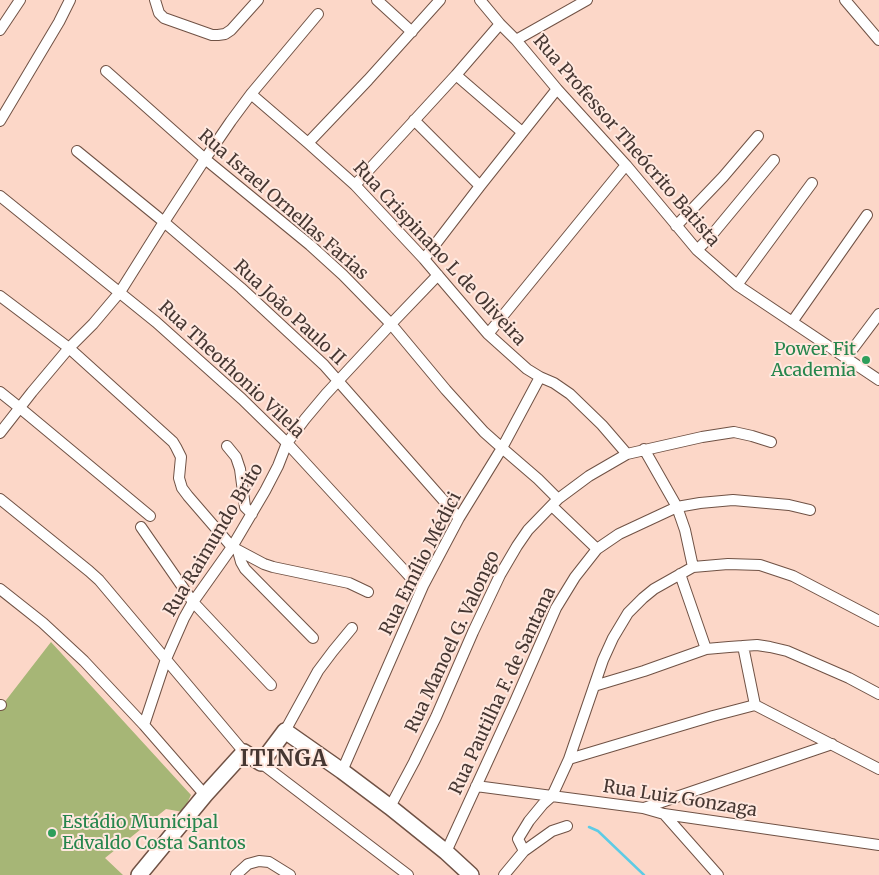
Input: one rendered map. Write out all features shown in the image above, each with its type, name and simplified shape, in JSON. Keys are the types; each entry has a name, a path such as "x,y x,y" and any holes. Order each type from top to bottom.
{"main road":[{"path":"139,875 205,795 244,752 261,763 285,731 390,807 446,852 467,874"}],"street":[{"path":"0,30 20,0"},
{"path":"0,121 70,0"},
{"path":"154,0 159,13 164,18 212,35 218,35 225,34 231,30 258,0"},
{"path":"377,0 412,32"},
{"path":"308,143 440,0"},
{"name":"Rua Professor Theócrito Batista","path":"480,0 697,250 737,285 879,380"},
{"path":"516,40 587,0"},
{"path":"844,0 879,40"},
{"path":"0,434 69,348 93,324 120,292 205,159 251,94 318,14"},
{"path":"355,185 500,24"},
{"name":"Rua Israel Ornellas Farias","path":"106,71 205,159 343,274 391,324 484,432 538,478 555,502 597,549"},
{"path":"456,75 522,132"},
{"path":"424,259 557,89"},
{"name":"Rua Crispinano L de Oliveira","path":"251,94 355,185 424,259 488,334 540,378 554,383 570,394 602,425 627,454"},
{"path":"414,120 480,186"},
{"path":"676,226 711,190 758,136"},
{"name":"Rua João Paulo II","path":"77,151 241,288 324,365 459,518"},
{"path":"697,250 711,236 774,160"},
{"path":"488,334 626,166"},
{"path":"737,285 812,183"},
{"name":"Rua Theothonio Vilela","path":"0,196 156,322 242,398 287,443 401,567 423,586"},
{"path":"792,322 867,215"},
{"name":"Rua Raimundo Brito","path":"144,725 166,659 192,602 235,549 278,466 287,443 305,419 339,381 438,275"},
{"path":"0,296 69,348 173,442 181,457 180,478 182,488 235,549 245,569 313,638"},
{"path":"846,358 879,314"},
{"name":"Rua Emílio Médici","path":"342,771 423,586 459,518 502,448 540,378"},
{"path":"0,392 150,516"},
{"name":"Rua Manoel G. Valongo","path":"390,807 436,717 500,575 528,530 555,502 590,476 627,454 644,449 734,432 771,442"},
{"path":"227,446 236,457 240,469 245,507 252,514"},
{"path":"644,449 677,507 685,530 692,566"},
{"name":"Rua Pautilha F. de Santana","path":"446,852 556,608 575,577 597,549 619,534 677,507 732,500 789,505 810,510"},
{"path":"2,505 89,570 244,752"},
{"path":"141,527 192,602 271,685"},
{"path":"235,549 274,567 349,583 368,592"},
{"path":"524,851 518,839 543,804 552,796 569,759 603,660 613,638 628,613 654,589 692,566 760,565 793,576 879,621"},
{"path":"680,574 706,649"},
{"path":"0,590 63,641 144,725 205,795"},
{"path":"285,731 318,671 352,628"},
{"path":"594,686 706,649 757,645 787,651 879,694"},
{"path":"743,646 755,705"},
{"path":"569,759 755,705 879,768"},
{"path":"644,808 832,744"},
{"path":"261,763 408,875"},
{"name":"Rua Luiz Gonzaga","path":"476,786 644,808 664,814 879,845"},
{"path":"664,814 718,875"},
{"path":"504,875 524,851 552,831 567,826"},
{"path":"236,875 248,864 259,861 268,862 290,875"}],"green space":[{"path":"51,642 191,795 183,812 166,809 105,858 123,875 0,875 0,708"}],"waterway":[{"path":"589,827 598,831 644,875"}],"place":[{"name":"Power Fit Academia","path":"866,360"},
{"name":"Estádio Municipal Edvaldo Costa Santos","path":"52,833"}],"district":[{"name":"ITINGA","path":"284,760"}]}
